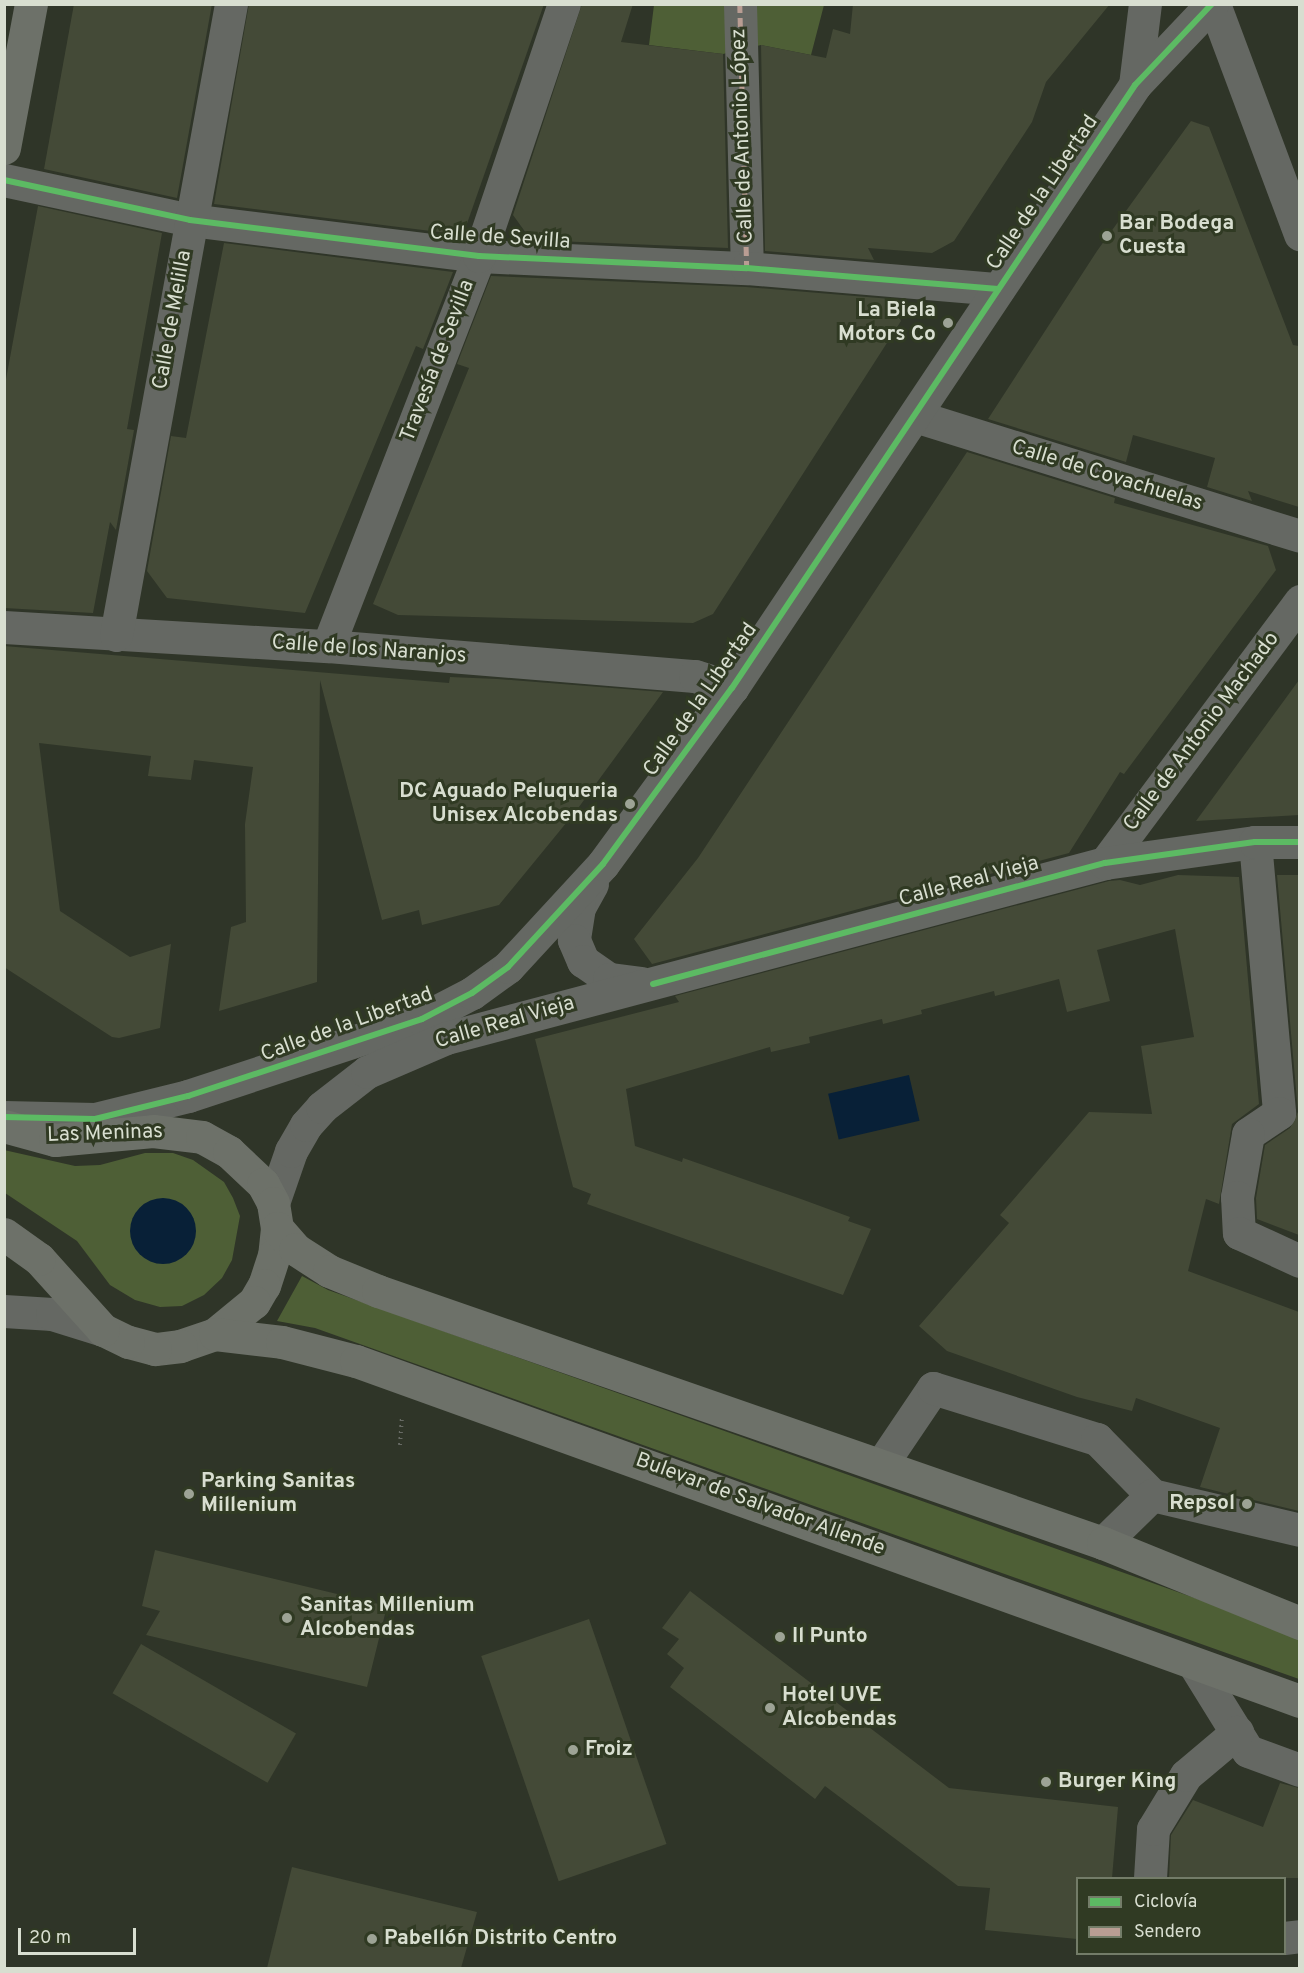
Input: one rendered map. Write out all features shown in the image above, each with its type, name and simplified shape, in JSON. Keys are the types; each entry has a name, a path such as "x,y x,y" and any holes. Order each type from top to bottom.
{"main road":[{"path":"4,148 31,4"},
{"name":"Las Meninas","path":"4,1126 56,1140 153,1131 202,1137 246,1166 275,1215"},
{"path":"4,1234 39,1259 103,1330 128,1342 155,1349 181,1346 215,1334 254,1302 264,1285 274,1255 275,1215"},
{"path":"275,1215 295,1249 329,1270 378,1291 1103,1543 1299,1623"},
{"name":"Bulevar de Salvador Allende","path":"215,1334 282,1342 356,1361 1299,1701"}],"street":[{"name":"Calle de Melilla","path":"116,635 231,4"},
{"name":"Travesía de Sevilla","path":"328,646 479,256 564,4"},
{"name":"Calle de Antonio López","path":"740,4 747,268"},
{"path":"1134,86 1145,4"},
{"path":"1213,4 1292,193 1299,234"},
{"name":"Calle de la Libertad","path":"4,1118 64,1121 143,1108 290,1064 422,1019 472,993 508,967 603,864 732,688 1134,86 1213,4"},
{"name":"Calle de Sevilla","path":"4,180 190,220 479,256 747,268 998,289"},
{"name":"Calle de Covachuelas","path":"915,416 1299,536"},
{"name":"Calle de Antonio Machado","path":"1105,863 1299,601"},
{"name":"Calle de los Naranjos","path":"4,627 328,646 695,676 732,688"},
{"path":"1255,842 1289,1112 1248,1134 1238,1197 1239,1233 1299,1261"},
{"name":"Calle Real Vieja","path":"275,1215 291,1151 306,1125 367,1072 446,1038 1105,863 1255,842 1299,842"},
{"path":"603,864 579,907 574,940 583,961 609,979 653,984"},
{"path":"6,1310 52,1314 103,1330"},
{"path":"881,1465 933,1388 1097,1439 1152,1496 1299,1530"},
{"path":"1103,1543 1152,1496"},
{"path":"1194,1664 1248,1751 1299,1770"},
{"path":"1150,1877 1153,1829 1186,1775 1237,1732"}],"green space":[{"path":"654,5 824,5 811,55 761,45 723,54 649,45"},
{"path":"4,1150 75,1166 100,1165 145,1153 173,1153 193,1160 224,1182 233,1198 240,1216 232,1260 222,1278 204,1295 182,1306 160,1307 135,1300 110,1285 77,1241 5,1193"},
{"path":"302,1276 328,1290 1299,1635 1299,1679 315,1328 277,1321"}],"water":[{"path":"909,1075 920,1121 839,1139 828,1094"},
{"path":"156,1198 170,1198 182,1203 191,1212 196,1231 194,1244 187,1255 170,1264 156,1264 144,1259 135,1250 130,1238 130,1224 135,1212 144,1203"}],"building":[{"path":"74,4 212,4 177,198 44,169"},
{"path":"249,4 544,4 463,235 214,204"},
{"path":"582,4 633,4 621,42 723,54 728,248 531,240 513,215"},
{"path":"853,4 1110,4 1046,82 1032,122 954,241 932,253 868,248 874,260 765,251 761,45 826,58 833,29 850,34"},
{"path":"1191,121 1209,127 1293,345 1299,346 1299,507 1248,491 1252,501 1207,487 1215,458 1133,435 1126,462 988,419 1097,251"},
{"path":"38,206 162,233 127,429 134,430 116,530 110,522 93,613 4,608 4,390"},
{"path":"224,243 453,272 423,349 416,346 305,613 167,598 147,571 171,436 186,438"},
{"path":"491,276 746,287 891,299 901,321 713,614 693,623 398,615 373,604 469,368 457,364"},
{"path":"967,452 1115,498 1114,503 1268,546 1276,570 1124,774 1120,772 1069,853 652,964 634,939 698,858"},
{"path":"4,646 449,683 450,677 663,692 576,811 499,905 422,925 419,910 382,920 320,680 317,982 219,1011 231,927 246,922 245,824 253,767 194,760 191,780 148,776 151,756 39,743 60,911 130,957 171,944 160,1028 119,1038 112,1037 4,967"},
{"path":"1299,680 1299,815 1196,821"},
{"path":"1178,875 1239,877 1259,1104 1232,1124 1219,1204 1206,1199 1188,1271 1299,1312 1299,1511 1200,1487 1220,1428 1136,1398 1132,1411 1077,1397 947,1351 919,1326 1009,1223 1000,1215 1089,1112 1152,1114 1141,1046 1194,1037 1175,929 1097,950 1110,1001 1067,1012 1059,979 995,996 994,991 921,1010 922,1014 883,1024 882,1019 809,1037 810,1043 771,1052 770,1047 626,1089 635,1146 682,1162 683,1158 801,1199 850,1217 848,1221 871,1229 843,1295 587,1204 591,1194 573,1187 535,1039 679,1002 675,996 1109,881 1120,880 1140,885"},
{"path":"1277,875 1299,875 1299,1235 1257,1219 1256,1198 1265,1145 1290,1128 1298,1112"},
{"name":"Sanitas Millenium Alcobendas","path":"155,1550 387,1606 367,1687 146,1635 160,1611 142,1606"},
{"path":"690,1591 949,1788 1118,1807 1112,1877 1076,1877 1076,1939 985,1930 990,1888 958,1886 825,1786 815,1799 670,1687 684,1668 667,1654 679,1639 662,1628"},
{"name":"Froiz","path":"589,1619 666,1844 559,1881 481,1656"},
{"path":"141,1644 296,1734 268,1783 112,1693"},
{"path":"1280,1783 1299,1788 1299,1878 1169,1877 1171,1835 1193,1800 1263,1827"},
{"name":"Pabellón Distrito Centro","path":"292,1867 477,1912 461,1968 267,1968"}],"marked path":[{"path":"740,4 747,268"}],"cycle path":[{"path":"4,1117 95,1119 188,1096 422,1019 472,993 508,967 603,864 732,688 1135,85 1212,4"},
{"path":"4,180 190,220 479,256 747,268 998,289"},
{"path":"653,984 1105,863 1255,842 1300,842"}],"place":[{"name":"Bar Bodega Cuesta","path":"1107,236"},
{"name":"La Biela Motors Co","path":"948,323"},
{"name":"DC Aguado Peluqueria Unisex Alcobendas","path":"630,804"},
{"name":"Parking Sanitas Millenium","path":"189,1494"},
{"name":"Repsol","path":"1247,1504"},
{"name":"Sanitas Millenium Alcobendas","path":"287,1618"},
{"name":"Il Punto","path":"780,1637"},
{"name":"Hotel UVE Alcobendas","path":"770,1708"},
{"name":"Froiz","path":"573,1750"},
{"name":"Burger King","path":"1046,1782"},
{"name":"Pabellón Distrito Centro","path":"372,1939"}]}
